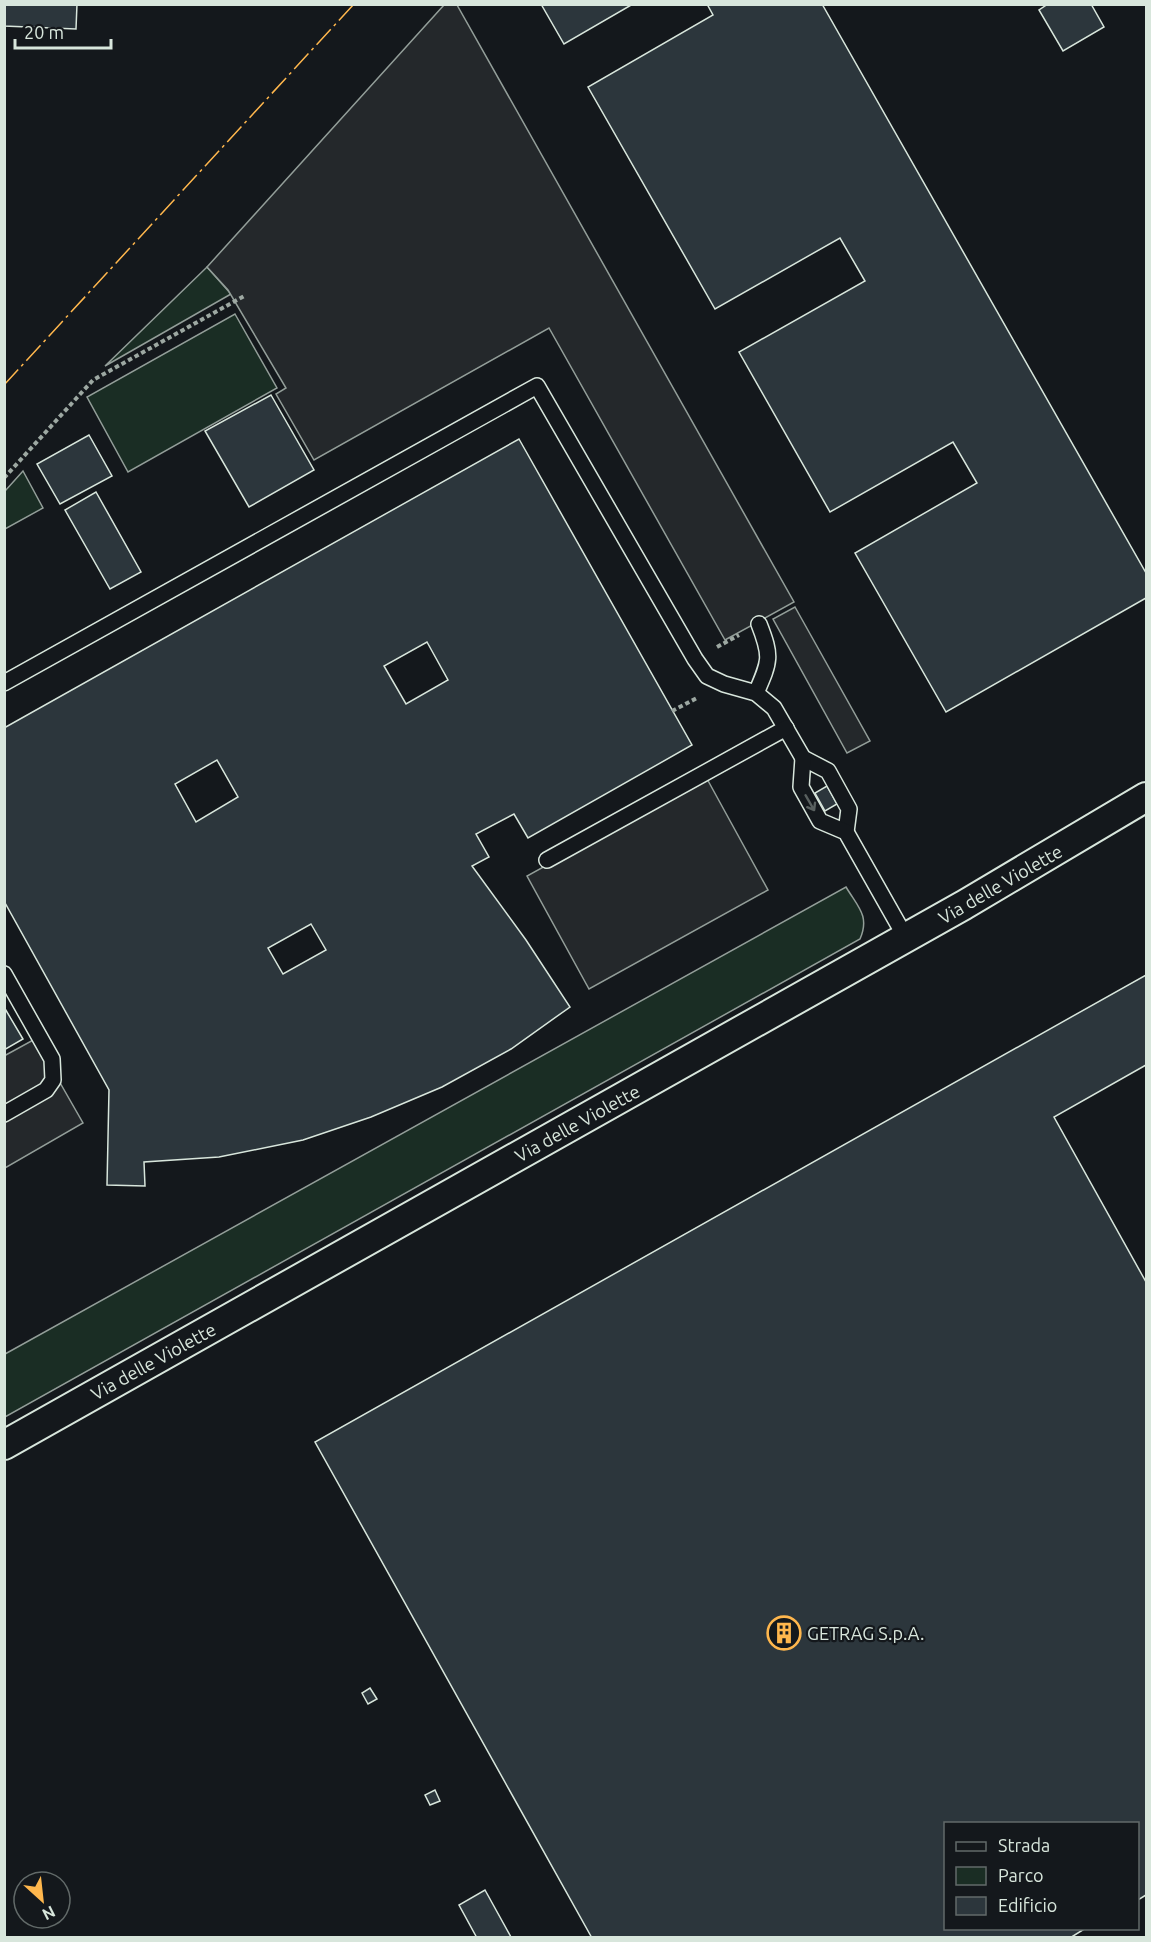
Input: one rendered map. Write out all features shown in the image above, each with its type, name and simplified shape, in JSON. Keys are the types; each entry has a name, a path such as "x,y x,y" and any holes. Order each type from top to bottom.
{"street":[{"name":"Via delle Violette","path":"4,1445 906,938 1146,797"}],"lane":[{"path":"4,683 537,386 707,676 724,684 756,693 774,708 803,758 828,771 849,809 846,832 906,938"},
{"path":"756,693 767,666 768,645 759,624"},
{"path":"547,860 786,728"},
{"path":"803,758 801,787 820,821 846,832"},
{"path":"4,974 52,1059 53,1080 46,1090 4,1114"}],"path":[{"path":"4,478 93,381 246,295"},
{"path":"695,659 759,624"}],"green space":[{"path":"207,267 231,294 105,366"},
{"path":"235,314 277,388 128,472 87,397"},
{"path":"23,471 43,508 5,529 5,491"},
{"path":"846,887 863,918 863,931 860,939 5,1417 5,1354"}],"shaded area":[{"path":"444,5 457,5 794,602 725,640 549,328 314,460 276,394 286,388 228,290 207,267"},
{"path":"795,607 870,741 847,753 773,619"},
{"path":"706,777 768,890 589,989 527,876"},
{"path":"35,1039 83,1123 5,1168 4,1056"}],"building":[{"path":"4,4 77,4 76,29 4,26"},
{"path":"541,4 633,4 564,44"},
{"path":"707,4 822,4 1146,573 1146,598 946,712 855,553 977,483 953,442 830,512 739,352 865,281 840,238 715,309 588,87 713,15"},
{"path":"1048,4 1091,4 1104,27 1063,51 1039,10"},
{"path":"271,395 314,470 249,507 205,431"},
{"path":"89,435 112,476 60,504 37,464"},
{"path":"519,439 692,745 528,838 514,814 476,834 489,857 472,866 526,940 570,1007 511,1049 442,1087 371,1117 303,1140 219,1157 144,1162 145,1186 107,1185 109,1090 4,901 4,728","holes":["427,642 448,680 406,704 384,666","217,760 238,797 196,822 175,784","311,924 326,950 283,974 268,948"]},
{"path":"96,492 141,572 110,589 65,510"},
{"path":"827,786 837,804 825,811 815,793"},
{"name":"GETRAG S.p.A.","path":"1146,975 1146,1065 1054,1117 1146,1282 1146,1895 1139,1899 1139,1822 944,1822 944,1930 1083,1930 1070,1938 592,1938 315,1442"},
{"path":"4,1007 23,1039 4,1050"},
{"path":"370,1688 377,1699 368,1704 362,1693"},
{"path":"435,1790 440,1801 430,1805 425,1795"},
{"path":"485,1890 510,1938 477,1938 459,1905"}],"power":[{"path":"4,385 354,4"}],"place":[{"name":"GETRAG S.p.A.","path":"784,1633"}]}
